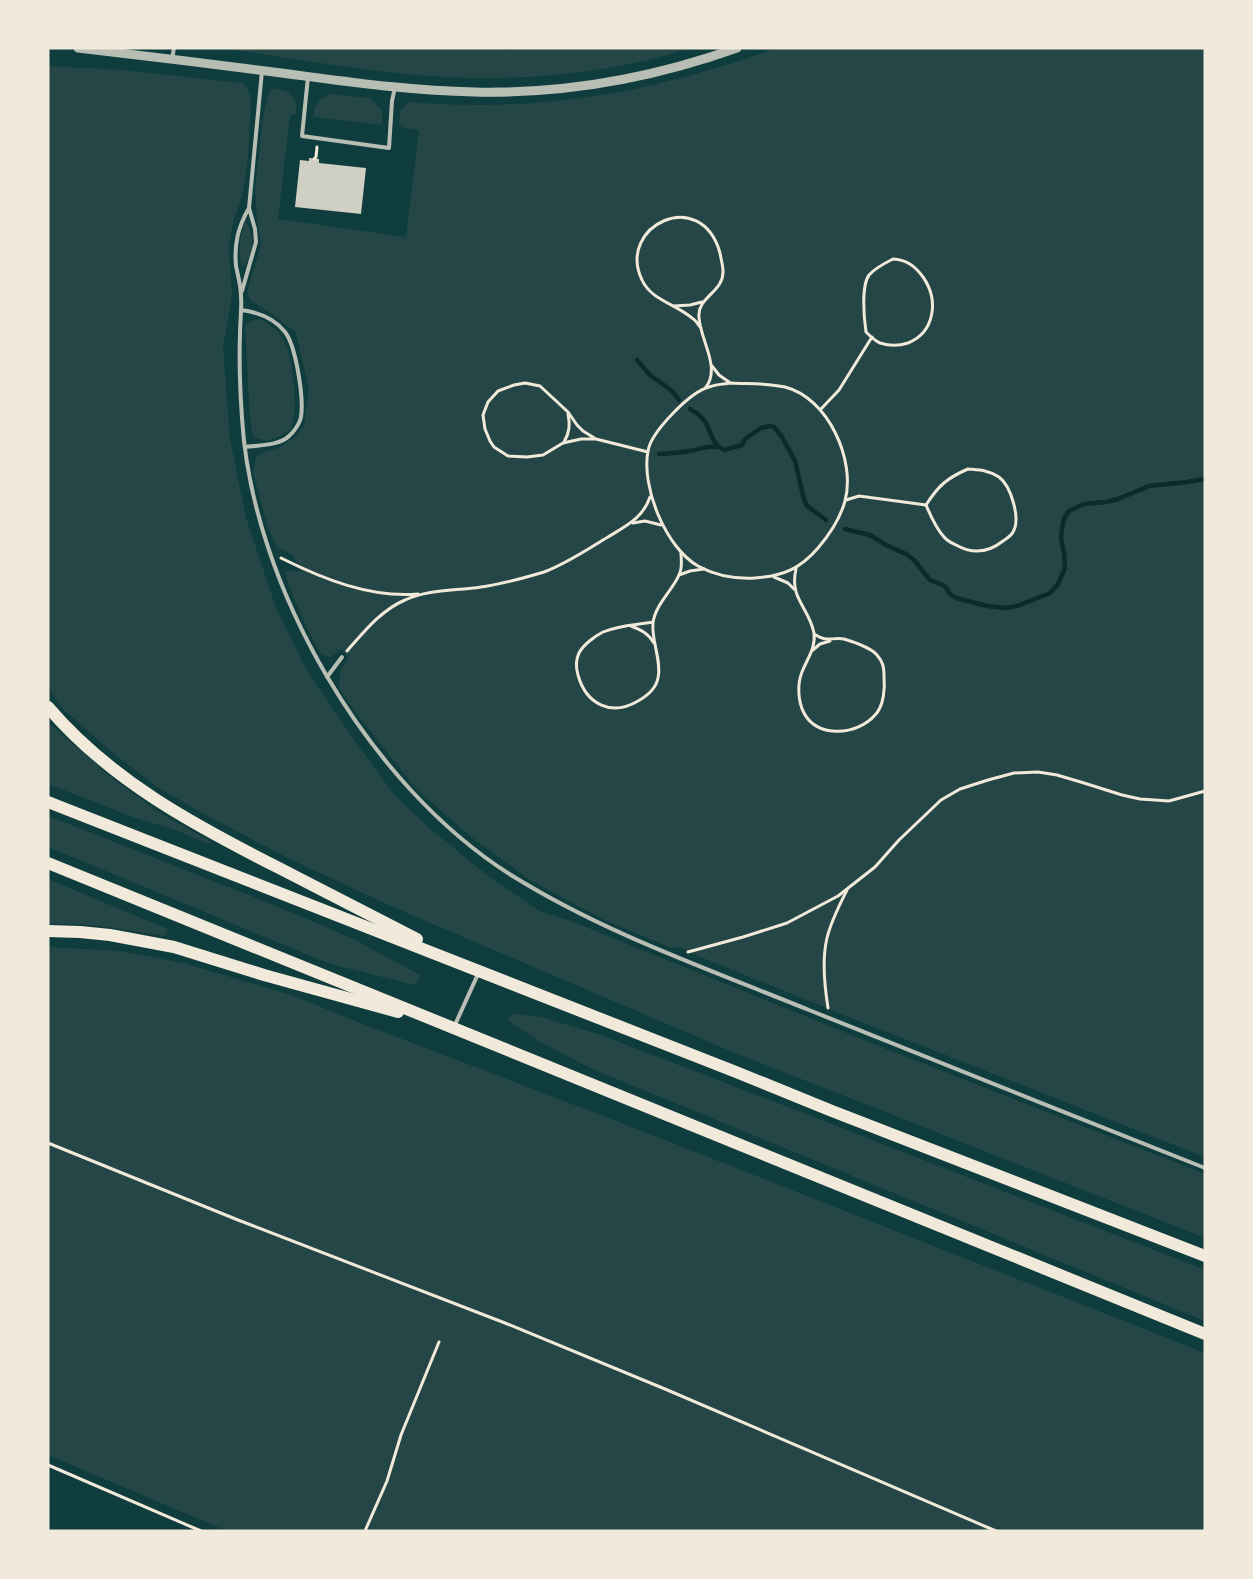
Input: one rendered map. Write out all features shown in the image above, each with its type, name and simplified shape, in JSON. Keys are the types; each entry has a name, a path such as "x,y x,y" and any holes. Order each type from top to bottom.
{"highway":[{"path":"48,707 103,761 171,810 243,850 479,971"},
{"path":"48,802 1205,1256"},
{"path":"48,863 1205,1334"},
{"path":"48,931 110,935 174,947 264,975 454,1028"}],"street":[{"path":"78,48 395,87 474,92 568,87 644,75 737,48"}],"lane":[{"path":"172,59 174,48"},
{"path":"241,295 256,242 249,208 262,71"},
{"path":"308,76 302,136 389,148 395,87"},
{"path":"249,208 240,222 235,245 241,295 240,387 245,447 255,503 284,590 306,639 351,715 411,790 443,822 508,873 589,918 832,1020 1205,1168"},
{"path":"241,310 262,314 285,331 296,358 301,417 289,437 277,442 245,447"},
{"path":"327,677 342,657"},
{"path":"454,1028 479,971"}],"path":[{"path":"701,328 693,318 647,289 636,258 637,249 648,233 658,224 672,218 696,220 705,226 715,240 724,272 720,284 702,302 699,311 701,328 712,366 711,378 704,388"},
{"path":"893,259 904,260 916,268 932,295 933,312 928,327 918,339 902,345 879,343 872,337 866,332 864,320 864,297 868,276 882,264 893,259"},
{"path":"673,306 702,302"},
{"path":"820,409 839,390 872,337"},
{"path":"712,366 719,375 731,383"},
{"path":"596,439 583,431 568,412 540,386 525,383 498,391 488,402 483,415 490,441 494,447 508,456 527,457 543,454 563,443 581,439 596,439 648,452"},
{"path":"731,383 786,387 809,398 820,409 836,433 848,478 846,500 838,520 830,534 811,556 792,570 773,577 740,578 712,573 696,565 681,552 663,526 651,496 647,468 648,452 653,438 690,396 704,388 731,383"},
{"path":"563,443 570,426 568,412"},
{"path":"968,469 984,470 1000,478 1009,492 1017,523 1012,534 994,548 979,552 965,550 946,539 933,522 926,505 936,489 952,476 968,469"},
{"path":"271,553 295,565 361,590 393,594 482,587 545,571 578,555 637,519 647,507 651,496"},
{"path":"846,500 859,496 926,505"},
{"path":"631,523 645,521 663,526"},
{"path":"653,622 622,626 601,633 588,642 579,653 576,668 579,679 586,694 596,704 620,708 631,705 644,698 654,688 659,676 653,622 679,575 681,552"},
{"path":"796,567 793,580 795,590 814,634 814,642 801,674 800,701 803,712 810,723 820,728 836,731 853,730 866,724 877,714 882,701 885,683 883,663 876,653 859,644 842,639 822,639 814,634"},
{"path":"679,575 704,569"},
{"path":"773,577 788,583 795,590"},
{"path":"342,657 390,608 404,600 426,593"},
{"path":"629,626 642,630 655,645"},
{"path":"811,651 820,644 832,640"},
{"path":"674,955 787,923 838,896 875,867 899,840 941,800 960,789 988,780 1014,773 1038,772 1140,799 1169,801 1205,791"},
{"path":"832,1020 826,996 826,939 847,889"},
{"path":"48,1143 238,1220 505,1323 996,1531"},
{"path":"365,1531 387,1481 400,1435 439,1342"},
{"path":"48,1465 201,1531"}],"shaded area":[{"path":"219,48 512,50 691,48 658,58 590,71 486,78 417,75"},
{"path":"776,48 1205,48 1205,1157 854,1019 693,954 681,947 671,948 604,920 530,880 475,840 417,790 352,708 339,688 340,671 348,658 342,649 331,657 322,654 291,590 285,573 291,570 301,572 293,555 277,547 268,528 253,472 256,457 278,448 295,437 304,425 309,389 296,333 271,313 251,301 247,292 261,245 255,188 263,117 268,94 272,89 288,92 294,98 296,108 296,114 290,116 278,219 406,237 419,130 403,128 399,125 400,112 408,102 521,104 596,96 669,81"},
{"path":"48,66 122,70 243,83 248,90 251,100 248,159 243,192 229,245 232,296 223,347 230,439 246,518 276,608 306,669 392,792 429,828 491,878 541,912 571,921 876,1045 1205,1174 1205,1238 728,1050 393,907 292,860 154,785 64,710 48,687"},
{"path":"330,94 371,98 382,111 382,125 313,117 318,103"},
{"path":"246,221 251,233 252,246 249,257 242,268 240,244"},
{"path":"260,319 277,332 286,344 294,387 295,407 291,429 277,438 268,440 253,436 250,420 245,326 251,321"},
{"path":"48,722 111,777 157,811 213,843 207,843 173,829 135,818 48,784"},
{"path":"48,816 333,930 420,975 415,985 330,964 48,847"},
{"path":"48,879 168,929 165,936 92,925 48,924"},
{"path":"48,947 120,951 183,963 294,996 1205,1353 1205,1531 227,1531 48,1455"},
{"path":"510,1015 541,1017 598,1034 1205,1270 1205,1321 590,1068 537,1040 508,1020"}],"building":[{"path":"309,158 319,159 319,163 366,168 361,214 295,207 300,160 309,161"}],"waterway":[{"path":"637,360 650,375 672,391 679,400"},
{"path":"690,409 702,418 715,443 724,450 742,445 745,439 761,428 774,427 795,461 807,506 826,520"},
{"path":"659,454 717,447"},
{"path":"845,529 870,535 906,554 914,560 930,580 945,586 956,598 1005,608 1017,606 1050,593 1058,584 1065,568 1061,538 1064,519 1069,511 1084,504 1118,499 1149,486 1205,479"}]}
